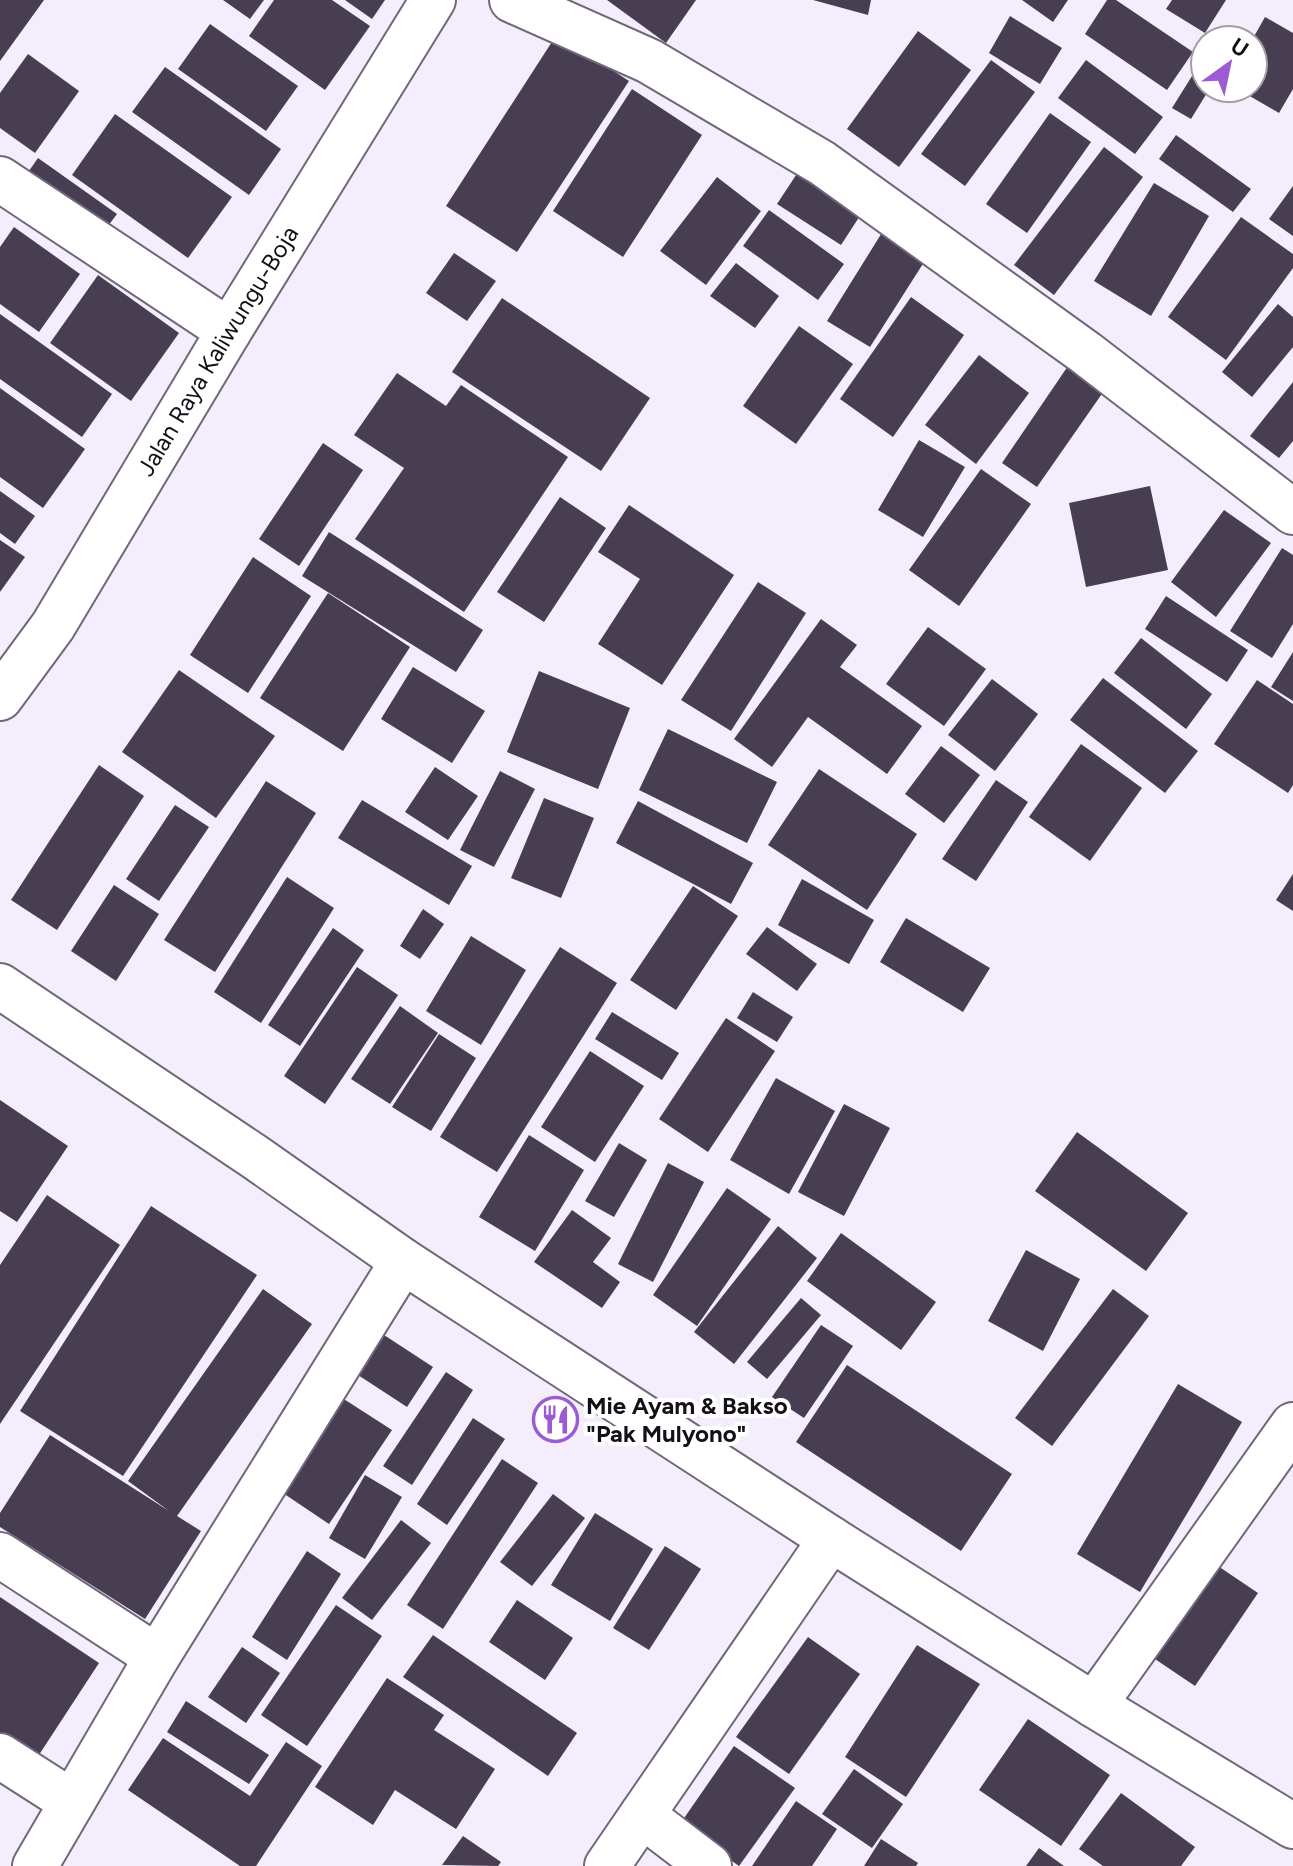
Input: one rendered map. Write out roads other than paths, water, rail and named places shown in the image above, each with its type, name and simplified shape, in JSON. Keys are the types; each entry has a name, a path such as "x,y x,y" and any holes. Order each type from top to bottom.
{"street":[{"name":"Jalan Raya Kaliwungu-Boja","path":"0,698 53,626 229,331 433,0"},
{"path":"512,0 649,61 822,163 1086,353 1293,512"},
{"path":"0,179 229,331"},
{"path":"0,986 403,1261 831,1539 1293,1826"},
{"path":"35,1866 157,1657 403,1261"},
{"path":"1094,1705 1293,1425"},
{"path":"607,1866 831,1539"},
{"path":"0,1555 157,1657"},
{"path":"0,1756 72,1802"},
{"path":"642,1815 709,1866"}],"place":[{"name":"Mie Ayam & Bakso \"Pak Mulyono\"","path":"555,1420"}]}
